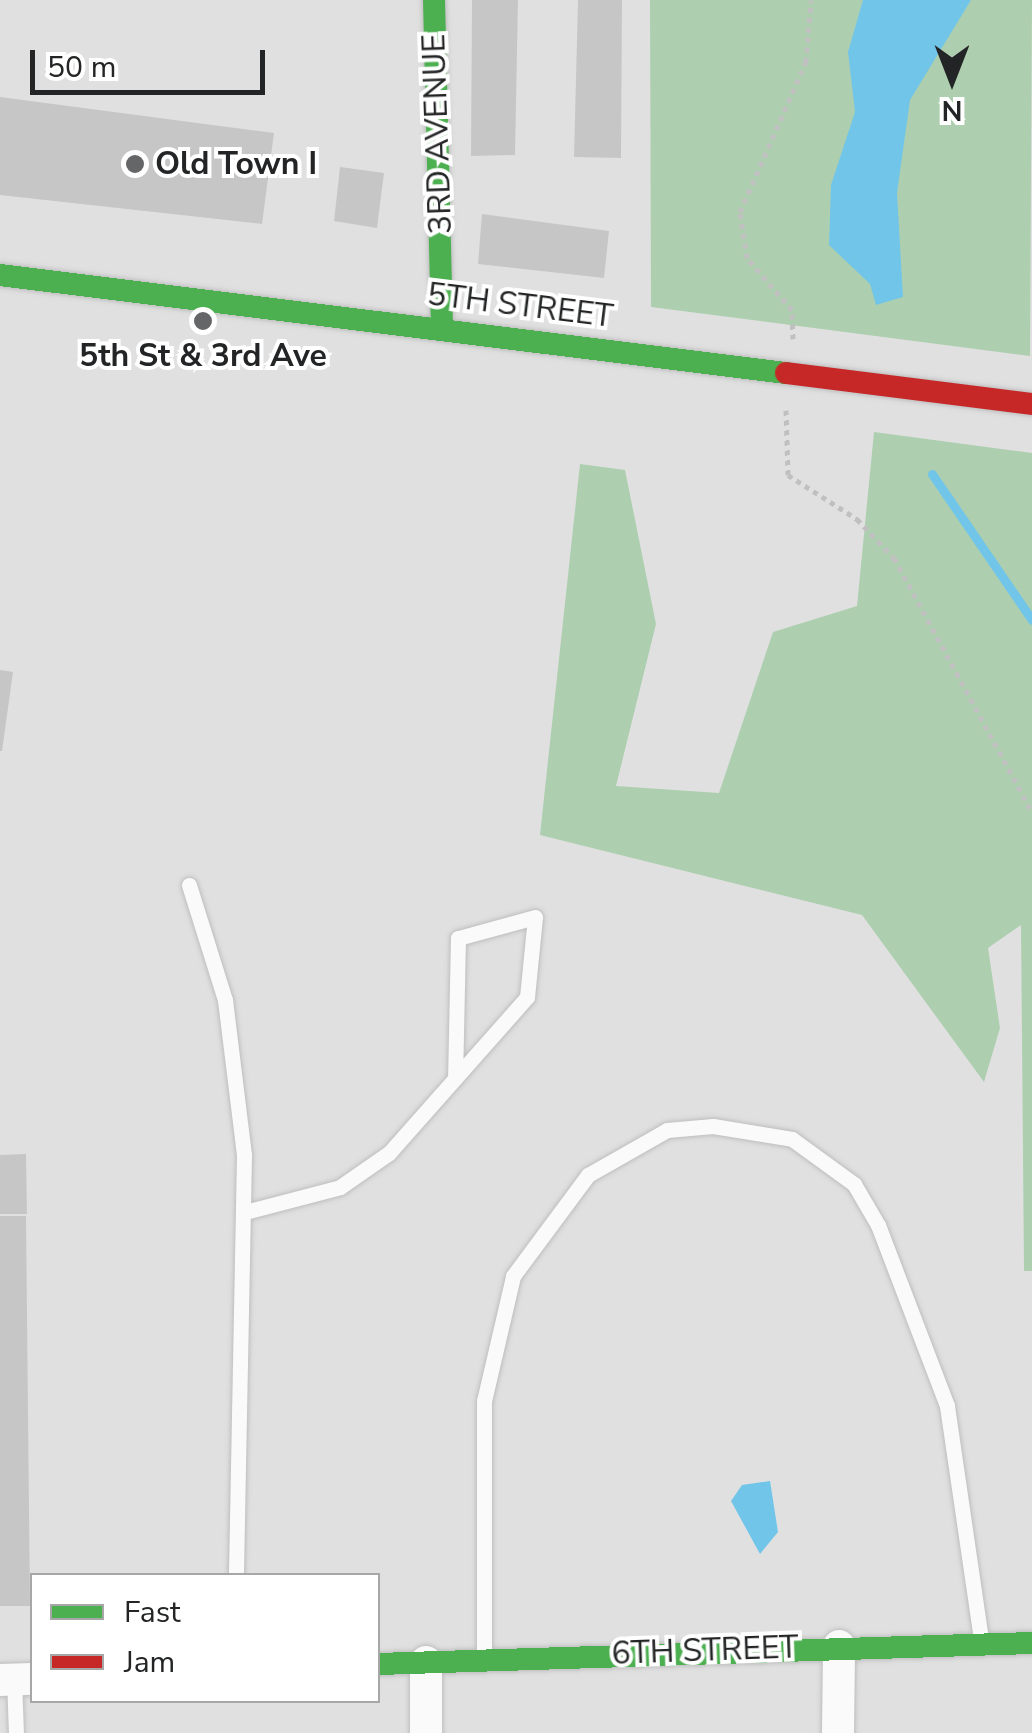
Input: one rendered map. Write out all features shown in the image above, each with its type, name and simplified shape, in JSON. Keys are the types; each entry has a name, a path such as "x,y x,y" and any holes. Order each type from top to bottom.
{"street":[{"name":"3RD AVENUE","path":"434,0 442,329"},
{"name":"5TH STREET","path":"0,274 1032,404"},
{"name":"6TH STREET","path":"380,1664 839,1646 1032,1643"},
{"path":"838,1733 839,1646"},
{"path":"426,1662 426,1733"}],"lane":[{"path":"189,886 236,1065 245,1212 236,1573"},
{"path":"245,1212 340,1187 389,1153 527,997 535,916 458,938 455,1078"},
{"path":"484,1660 484,1401 514,1276 588,1174 668,1130 713,1126 792,1139 854,1184 878,1226 946,1406 982,1642"},
{"path":"16,1679 16,1733"}],"green space":[{"path":"650,0 1032,0 1030,356 651,307"},
{"path":"874,432 1032,453 1032,1271 1024,1271 1021,925 988,948 1000,1028 984,1082 862,915 540,835 580,464 625,470 656,624 616,786 719,793 773,632 857,606"}],"water":[{"path":"863,0 971,0 910,100 897,193 903,297 876,305 870,284 829,245 831,185 855,112 848,52"},
{"path":"770,1481 778,1532 760,1554 731,1501 742,1485"}],"building":[{"path":"472,0 518,0 515,155 471,156"},
{"path":"578,0 622,0 621,158 574,157"},
{"name":"Old Town I","path":"0,97 274,133 262,224 0,195"},
{"path":"340,167 384,173 377,228 334,221"},
{"path":"482,214 609,231 604,278 478,264"},
{"path":"0,670 13,672 2,751 0,751"},
{"path":"26,1154 27,1214 0,1214 0,1155"},
{"path":"0,1216 26,1216 30,1606 0,1606"}],"waterway":[{"path":"932,474 1032,620"}],"traffic: fast":[{"path":"434,0 442,329"},
{"path":"0,275 786,373"},
{"path":"380,1664 1032,1643"}],"traffic: jam":[{"path":"786,373 1032,404"}],"place":[{"name":"Old Town I","path":"135,164"},
{"name":"5th St & 3rd Ave","path":"203,321"}]}
